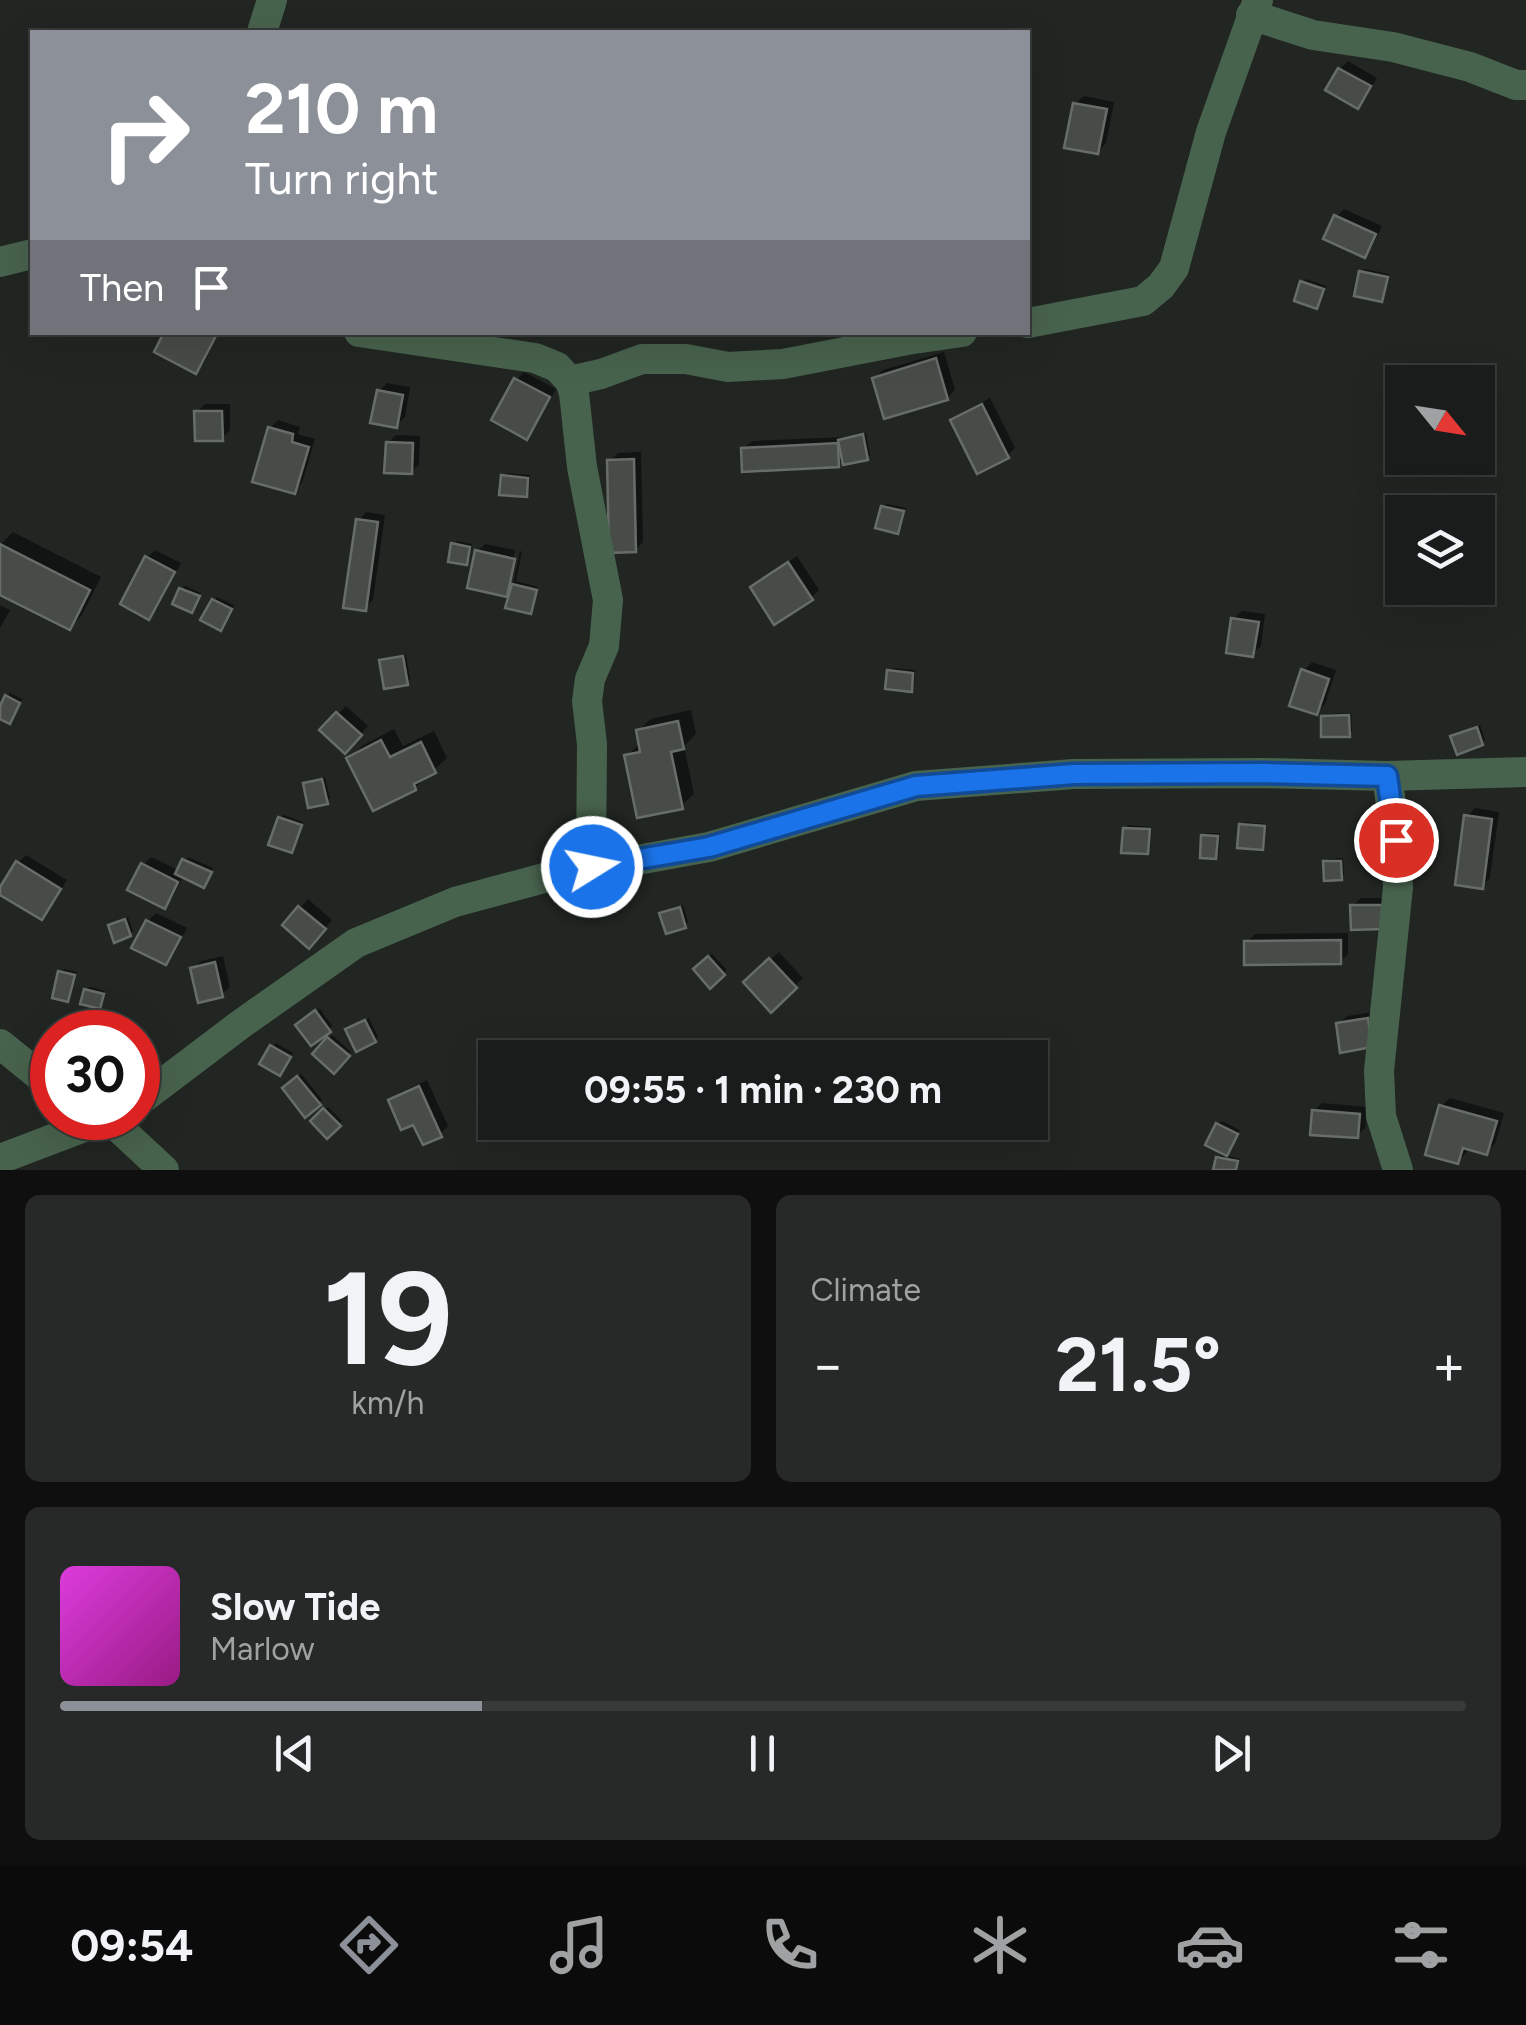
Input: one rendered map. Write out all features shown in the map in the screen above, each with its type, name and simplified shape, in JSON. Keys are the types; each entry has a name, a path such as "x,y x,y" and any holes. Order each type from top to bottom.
{"street":[{"path":"263,30 272,0"},
{"path":"1030,323 1143,301 1162,286 1174,268 1211,132 1255,8 1312,35 1393,48 1526,85"},
{"path":"0,262 30,254"},
{"path":"379,335 534,358 557,367 570,381 608,600 604,646 590,679 586,701 592,744 592,867"},
{"path":"570,381 642,360 686,359 728,366 783,364 941,335"},
{"path":"160,1085 356,943 454,902 592,867 709,847 916,786 1074,774 1387,776 1526,772"},
{"path":"1387,776 1398,887 1378,1071 1381,1116 1398,1170"},
{"path":"0,1044 30,1068"},
{"path":"0,1159 47,1140"},
{"path":"125,1140 164,1170"}],"building":[{"path":"1338,68 1371,86 1358,109 1325,90"},
{"path":"1073,103 1107,109 1098,154 1064,148"},
{"path":"1334,215 1376,234 1365,258 1323,239"},
{"path":"1359,271 1388,277 1382,302 1354,296"},
{"path":"1300,281 1324,289 1317,309 1294,301"},
{"path":"162,335 216,335 196,374 154,352"},
{"path":"936,358 948,400 884,419 872,378"},
{"path":"514,378 550,397 527,440 491,420"},
{"path":"377,390 403,395 397,428 370,423"},
{"path":"982,404 1009,458 977,474 950,420"},
{"path":"194,411 222,411 223,441 195,441"},
{"path":"268,427 293,434 292,442 309,447 295,494 252,482"},
{"path":"863,434 868,460 843,465 838,440"},
{"path":"386,442 413,443 412,474 384,473"},
{"path":"838,443 839,467 742,472 741,448"},
{"path":"634,459 636,552 609,553 607,460"},
{"path":"501,475 528,478 527,497 499,495"},
{"path":"881,506 904,511 898,534 875,528"},
{"path":"356,519 378,522 366,611 343,608"},
{"path":"451,543 470,547 467,565 448,562"},
{"path":"0,544 90,590 70,630 0,595"},
{"path":"475,550 515,559 507,597 467,588"},
{"path":"145,556 175,572 149,620 120,604"},
{"path":"788,562 813,600 774,625 750,587"},
{"path":"512,584 537,590 531,614 505,608"},
{"path":"179,588 200,596 192,613 172,604"},
{"path":"212,599 232,609 221,631 200,620"},
{"path":"1231,618 1259,622 1253,657 1226,653"},
{"path":"403,656 408,685 384,689 379,660"},
{"path":"1301,669 1329,679 1317,715 1289,706"},
{"path":"887,670 913,673 912,692 885,689"},
{"path":"5,695 20,703 10,724 0,719"},
{"path":"336,712 362,735 345,754 319,730"},
{"path":"1349,715 1350,737 1321,737 1321,716"},
{"path":"678,721 684,749 671,752 683,809 637,818 624,755 640,752 636,730"},
{"path":"1477,727 1483,745 1457,755 1450,736"},
{"path":"381,740 390,757 421,742 436,773 414,784 416,790 373,811 346,758"},
{"path":"322,779 328,804 308,808 303,783"},
{"path":"1464,815 1492,819 1483,889 1455,885"},
{"path":"278,817 302,825 292,853 268,845"},
{"path":"1239,824 1265,826 1263,850 1237,848"},
{"path":"1123,828 1150,829 1148,854 1121,853"},
{"path":"1201,835 1218,836 1216,859 1200,858"},
{"path":"182,859 212,872 204,888 175,874"},
{"path":"16,861 61,889 42,920 0,895 0,887"},
{"path":"1323,861 1341,861 1342,880 1324,881"},
{"path":"141,863 178,882 165,909 127,890"},
{"path":"1350,905 1382,905 1383,929 1351,930"},
{"path":"298,906 326,929 309,949 282,925"},
{"path":"680,907 686,928 666,934 659,913"},
{"path":"125,919 131,936 114,943 108,925"},
{"path":"146,920 181,937 166,965 131,948"},
{"path":"1341,940 1341,964 1244,965 1244,941"},
{"path":"708,956 725,975 710,989 693,969"},
{"path":"769,958 797,988 771,1013 743,982"},
{"path":"215,962 223,997 198,1003 190,968"},
{"path":"58,971 75,975 68,1002 52,998"},
{"path":"84,989 104,994 100,1009 80,1004"},
{"path":"315,1010 331,1032 311,1046 295,1025"},
{"path":"1368,1018 1372,1047 1340,1053 1336,1023"},
{"path":"365,1020 376,1042 356,1052 345,1029"},
{"path":"327,1037 350,1056 334,1074 312,1054"},
{"path":"270,1045 291,1057 280,1076 259,1064"},
{"path":"297,1076 321,1105 305,1118 282,1088"},
{"path":"419,1086 442,1137 423,1145 413,1125 401,1130 388,1100"},
{"path":"1439,1105 1497,1121 1487,1155 1463,1148 1458,1164 1425,1155"},
{"path":"323,1108 341,1126 327,1139 310,1121"},
{"path":"1312,1110 1360,1114 1358,1138 1310,1135"},
{"path":"1216,1123 1238,1134 1227,1156 1205,1145"},
{"path":"1216,1157 1238,1161 1236,1170 1213,1170"}],"route":[{"path":"592,867 709,847 916,786 1074,774 1387,776 1396,840"}]}
